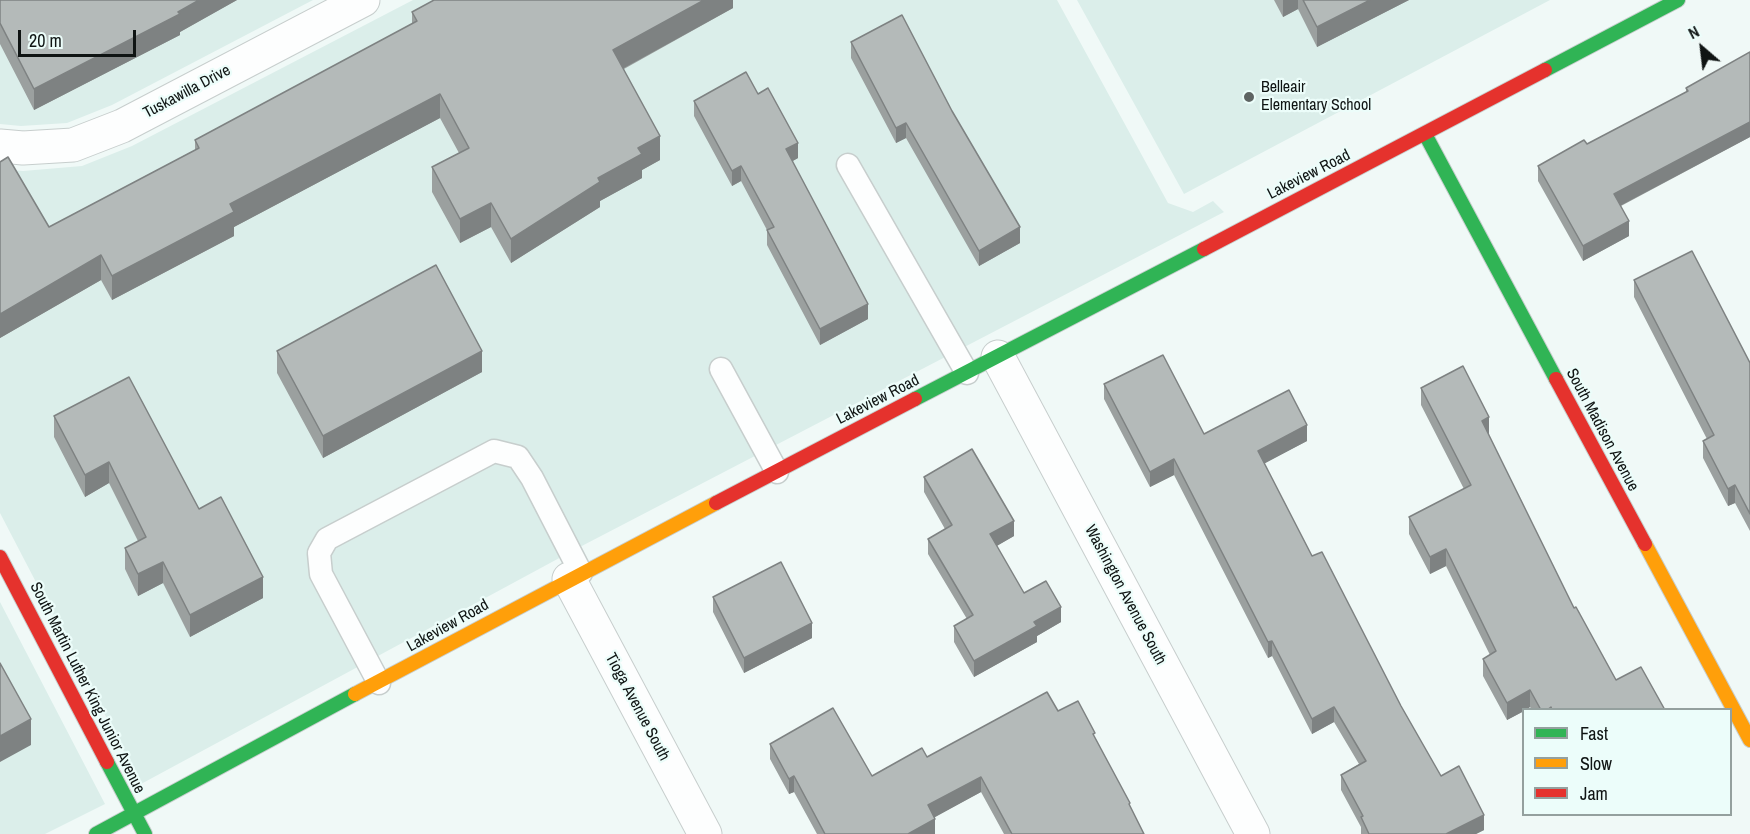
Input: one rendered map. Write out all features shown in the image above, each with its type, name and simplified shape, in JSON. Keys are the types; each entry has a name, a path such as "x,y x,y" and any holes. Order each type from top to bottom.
{"street":[{"name":"Tuskawilla Drive","path":"0,146 23,148 73,145 122,126 363,0"},
{"name":"Lakeview Road","path":"96,834 575,576 1678,0"},
{"name":"South Madison Avenue","path":"1425,134 1750,740"},
{"name":"Washington Avenue South","path":"998,357 1253,834"},
{"name":"South Martin Luther King Junior Avenue","path":"0,557 144,834"},
{"name":"Tioga Avenue South","path":"575,576 705,834"}],"lane":[{"path":"848,165 967,373"},
{"path":"721,369 777,472"},
{"path":"379,682 321,574 319,553 327,539 494,451 518,457 532,478 575,576"}],"shaded area":[{"path":"29,0 313,0 112,105 67,123 21,126 0,124 0,15"},
{"path":"413,0 1057,0 1168,203 1193,212 1213,201 1224,212 576,549 141,784 0,513 0,169 23,171 82,166 132,146"},
{"name":"Belleair Elementary School","path":"1077,0 1550,0 1184,194"},
{"path":"0,602 105,804 45,834 0,834"}],"building":[{"path":"0,0 199,0 178,12 180,14 34,89 0,23"},
{"path":"434,0 704,0 613,50 660,136 638,148 642,154 598,178 600,182 511,239 491,203 460,219 432,167 469,148 440,94 230,204 234,212 112,276 101,255 0,314 0,162 8,157 49,227 199,148 195,140 417,21 412,12"},
{"path":"1303,0 1370,0 1317,27"},
{"path":"902,15 952,111 1020,227 979,251 906,123 896,128 851,42"},
{"path":"1750,52 1750,122 1614,194 1629,221 1583,246 1538,166 1584,140 1587,144 1688,91 1686,88"},
{"path":"746,72 758,94 768,88 798,143 786,149 868,304 820,329 767,230 774,227 741,166 732,171 694,101"},
{"path":"1692,251 1750,363 1750,514 1735,485 1728,489 1703,441 1714,435 1634,280"},
{"path":"436,265 482,351 323,436 277,351"},
{"path":"1163,355 1204,434 1289,390 1307,425 1258,451 1312,556 1322,552 1401,706 1441,776 1459,766 1484,815 1446,834 1369,834 1361,817 1363,816 1341,775 1366,761 1334,707 1312,719 1272,641 1268,642 1174,459 1150,472 1104,384"},
{"path":"1463,366 1489,417 1482,421 1574,608 1576,607 1616,680 1641,667 1664,708 1540,708 1530,690 1507,703 1483,659 1496,651 1446,549 1430,557 1409,517 1471,485 1421,388"},
{"path":"129,377 199,509 221,497 263,577 190,615 163,562 138,574 125,548 146,537 109,462 85,475 54,416"},
{"path":"972,449 1014,521 990,534 1024,593 1046,581 1061,607 1034,622 1037,626 974,661 954,626 973,615 928,539 952,525 924,477"},
{"path":"781,562 812,623 744,658 713,597"},
{"path":"0,663 31,719 0,736"},
{"path":"1047,692 1058,711 1078,701 1144,834 1012,834 981,777 928,805 935,819 908,834 825,834 794,776 789,779 770,744 833,708 872,776 922,748 927,757"}],"traffic: fast":[{"path":"1545,70 1678,0"},
{"path":"1425,134 1556,379"},
{"path":"915,399 1204,249"},
{"path":"96,834 355,694"},
{"path":"107,762 145,834"}],"traffic: slow":[{"path":"355,694 716,503"},
{"path":"1645,544 1750,740"}],"traffic: jam":[{"path":"1204,249 1545,70"},
{"path":"1556,379 1645,544"},
{"path":"716,503 915,399"},
{"path":"0,557 107,762"}],"place":[{"name":"Belleair Elementary School","path":"1249,97"}]}
